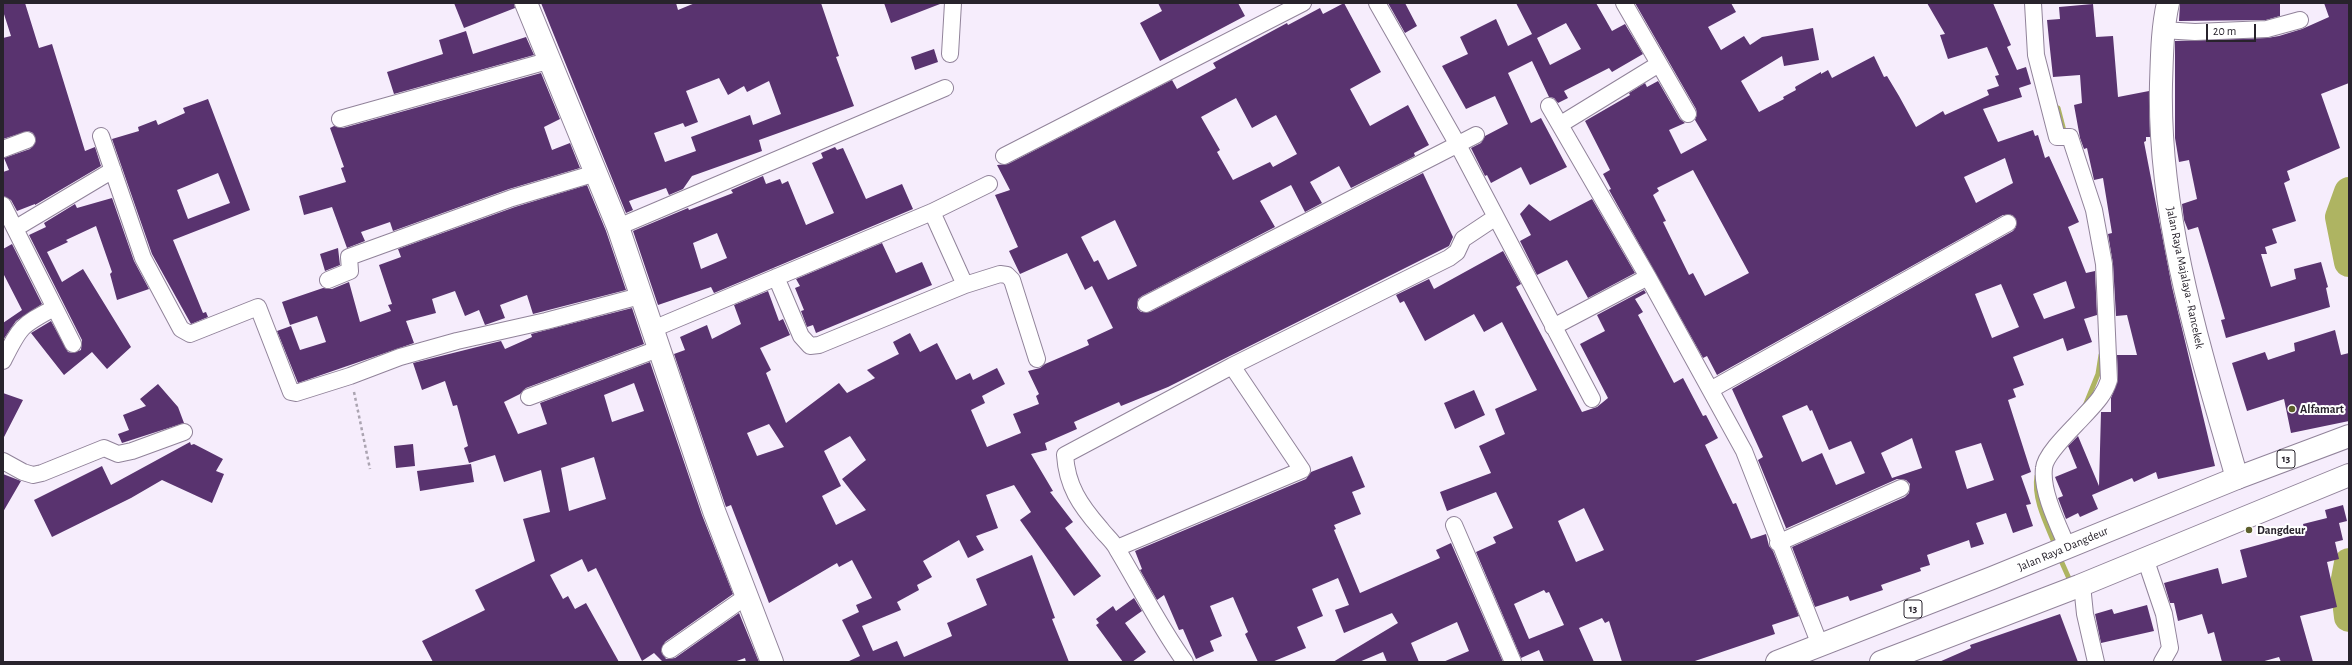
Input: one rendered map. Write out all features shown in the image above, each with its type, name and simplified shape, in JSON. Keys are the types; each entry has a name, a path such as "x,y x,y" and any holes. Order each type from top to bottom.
{"main road":[{"path":"526,3 551,60 618,227 640,296 714,511 772,662"},
{"name":"Jalan Raya Majalaya - Rancekek","path":"2168,3 2162,30 2160,127 2172,229 2206,369 2236,478"},
{"name":"Jalan Raya Dangdeur","path":"1777,662 2236,478 2342,438"},
{"path":"1881,662 2076,588 2145,558 2345,477"}],"street":[{"path":"950,54 953,3"},
{"path":"1004,156 1303,3"},
{"path":"1377,3 1458,145 1592,399"},
{"path":"1624,3 1688,114"},
{"path":"2033,3 2036,56 2057,137 2064,137 2094,210 2104,264 2109,380 2105,394 2060,442 2044,467 2049,504 2059,550"},
{"path":"2162,30 2195,32 2267,29 2300,20"},
{"path":"340,119 551,60"},
{"path":"1561,124 1659,64"},
{"path":"618,227 945,88"},
{"path":"1549,106 1561,124 1712,389 1744,451 1778,543 1820,645"},
{"path":"1146,304 1476,135"},
{"path":"101,136 143,258 156,286 186,333 190,334 256,306 259,309 288,388 291,392 296,393 350,376 400,357 456,341 546,322 640,296"},
{"path":"3,149 27,140"},
{"path":"16,228 113,170"},
{"path":"328,280 350,271 349,257 512,198 596,173"},
{"path":"529,397 655,339 776,277 932,212 989,184"},
{"path":"3,205 16,228 73,344"},
{"path":"932,212 965,284"},
{"path":"1186,662 1167,638 1117,548 1091,518 1075,495 1068,479 1065,455 1232,366 1449,258 1457,252 1462,239 1496,217"},
{"path":"1712,389 2008,223"},
{"path":"776,277 801,336 810,346 819,345 965,284 1000,274 1008,275 1012,280 1037,359"},
{"path":"1553,327 1648,276"},
{"path":"3,361 19,330 26,323 54,308"},
{"path":"1117,548 1302,470 1232,366"},
{"path":"3,461 33,475 42,473 104,448 118,454 132,451 184,432"},
{"path":"1778,543 1901,488"},
{"path":"1454,524 1513,662"},
{"path":"2145,558 2164,614 2170,648 2162,662"},
{"path":"2076,588 2085,614 2096,662"},
{"path":"670,650 747,596"}],"path":[{"path":"350,376 370,469"}],"building":[{"path":"3,3 25,3 39,48 52,44 85,151 95,147 101,166 35,205 17,211 11,200 3,196 3,172 9,170 4,158 30,149 36,141 33,133 28,131 3,139 3,38 11,36 3,11"},
{"path":"454,3 514,3 515,8 464,28"},
{"path":"541,3 676,3 678,10 695,3 821,3 839,56 836,57 854,106 759,140 762,151 692,176 683,189 669,195 666,188 629,201 633,210 626,213","holes":["719,78 728,95 744,86 747,92 769,81 781,114 753,125 750,115 691,137 696,151 665,162 654,133 683,123 685,127 698,122 686,91"]},
{"path":"884,3 940,3 940,4 891,23"},
{"path":"1158,3 1238,3 1245,16 1160,61 1140,23 1162,11"},
{"path":"1344,3 1381,72 1350,89 1370,126 1408,105 1429,145 1414,153 1415,156 1351,188 1339,166 1310,182 1322,203 1305,212 1291,185 1260,201 1275,227 1142,296 1138,299 1137,308 1141,312 1150,312 1423,173 1453,237 1449,246 1168,387 1121,406 1119,402 1074,422 1077,429 1045,443 1047,450 1031,454 1053,491 1050,492 1073,522 1065,528 1101,576 1074,596 1020,520 1031,512 1014,485 986,495 998,528 976,536 984,550 968,558 959,540 923,561 932,577 917,585 919,590 897,602 901,610 862,626 873,651 897,641 904,657 952,636 947,623 987,605 976,579 1032,555 1055,618 1052,619 1069,662 847,662 860,656 842,620 859,612 856,605 872,598 852,560 839,567 837,563 769,603 731,505 726,507 674,354 685,350 680,337 707,325 712,339 741,324 734,305 768,291 779,321 783,319 790,335 760,348 771,370 766,373 786,423 839,383 847,393 875,378 867,370 899,354 893,342 910,333 920,352 937,343 956,380 970,373 973,380 997,368 1005,384 982,396 985,403 971,410 987,447 1021,433 1013,414 1039,404 1036,396 1039,394 1028,371 1040,368 1045,364 1089,345 1087,340 1113,328 1092,286 1085,290 1067,253 1020,274 1009,251 1018,247 995,195 1010,190 997,165 1008,164 1172,80 1177,89 1216,68 1213,63 1287,23 1288,25 1320,8 1323,14","holes":["1236,98 1252,128 1276,115 1297,154 1273,167 1270,162 1233,180 1217,152 1220,150 1201,117","1115,220 1137,266 1108,280 1098,260 1094,262 1081,237","769,424 784,447 757,456 747,433","850,436 866,460 842,479 866,510 836,525 822,496 841,486 824,451"]},
{"path":"1388,3 1405,3 1417,26 1405,33"},
{"path":"1516,3 1596,3 1612,31 1625,24 1643,54 1612,72 1609,68 1564,91 1568,98 1558,103 1554,98 1549,97 1532,61 1508,73 1531,123 1541,118 1567,167 1530,185 1521,167 1491,183 1487,175 1485,176 1471,148 1481,143 1485,136 1508,124 1495,96 1466,109 1442,66 1468,54 1460,37 1496,19 1508,46 1532,34","holes":["1566,23 1581,49 1550,65 1537,38"]},
{"path":"1635,3 1731,3 1736,12 1708,27 1721,50 1744,36 1750,45 1762,37 1813,28 1819,60 1784,66 1782,56 1741,81 1759,112 1784,99 1783,97 1796,90 1795,87 1821,72 1821,74 1828,70 1832,78 1874,56 1884,77 1887,76 1916,127 1943,111 1945,115 1989,95 1987,90 1999,86 1995,76 1999,75 1987,47 1948,59 1940,35 1945,34 1927,3 1993,3 2011,45 2007,47 2017,70 2026,67 2031,84 2019,88 2022,97 1983,109 1998,142 2033,130 2035,136 2038,135 2045,158 2049,156 2079,222 2068,227 2086,273 2095,271 2097,315 2084,319 2092,342 2067,351 2063,338 2013,357 2024,385 2013,389 2016,397 2008,400 2031,472 2021,476 2031,504 2026,505 2033,526 2013,533 2006,513 1976,523 1984,544 1971,548 1969,540 1927,555 1930,565 1920,568 1921,571 1881,585 1883,590 1850,601 1848,596 1815,607 1792,547 1905,497 1909,493 1910,484 1906,480 1897,479 1785,529 1786,528 1758,460 1763,457 1732,389 2013,231 2016,227 2016,219 2012,215 2003,215 1717,375 1707,356 1703,358 1609,190 1611,189 1603,174 1610,170 1585,121 1630,95 1629,93 1645,83 1647,87 1658,81 1680,119 1685,123 1669,130 1681,154 1707,140 1695,120 1697,114 1696,109","holes":["2005,158 2013,183 1976,203 1964,177","1693,170 1749,273 1705,296 1693,273 1689,275 1663,222 1666,221 1653,195 1659,191 1657,188","2066,281 2075,308 2044,319 2033,294","2001,284 2019,327 1992,338 1975,294","1807,405 1810,411 1812,410 1829,450 1851,441 1865,473 1836,485 1822,453 1802,462 1782,416","1912,438 1922,468 1892,478 1881,453","1981,443 1994,480 1967,489 1955,451"]},
{"path":"2180,3 2280,3 2280,16 2266,20 2179,21"},
{"path":"2324,3 2349,3 2349,83 2321,94 2340,148 2287,171 2290,180 2284,183 2296,221 2272,229 2277,243 2265,247 2267,254 2261,254 2271,287 2296,279 2294,269 2321,262 2328,287 2326,288 2330,307 2226,338 2221,320 2225,319 2198,227 2188,230 2184,220 2182,204 2197,199 2189,160 2179,162 2175,138 2175,41 2267,38 2279,36 2302,29 2329,17"},
{"path":"2093,4 2096,37 2113,36 2118,97 2149,91 2150,137 2146,137 2146,141 2144,142 2172,287 2215,466 2158,479 2156,472 2134,482 2132,478 2092,495 2098,509 2080,517 2078,513 2066,519 2058,498 2063,496 2055,477 2077,468 2068,446 2078,436 2099,486 2101,412 2111,412 2111,398 2118,380 2117,355 2137,355 2127,315 2116,316 2113,264 2108,234 2112,233 2103,178 2094,180 2087,148 2084,149 2080,138 2074,105 2082,103 2080,75 2053,77 2047,20 2060,19 2059,7"},
{"path":"466,31 473,54 526,37 534,55 394,94 387,72 443,54 439,40"},
{"path":"934,49 938,62 915,70 911,57"},
{"path":"541,73 560,119 544,127 552,150 570,143 580,168 509,189 393,231 390,222 361,232 365,241 347,248 332,207 304,215 299,196 346,182 341,168 344,167 330,128 334,126 343,128"},
{"path":"208,99 250,210 173,240 203,313 206,312 208,317 191,324 152,254 112,139 139,131 138,127 156,120 158,125 185,113 183,108","holes":["218,173 230,203 188,219 177,190"]},
{"path":"835,147 837,150 843,148 866,199 902,184 913,209 714,293 711,287 658,305 633,231 688,208 689,210 733,193 731,190 763,176 766,184 780,179 782,184 788,181 806,225 834,213 812,163 823,158 821,153","holes":["717,233 727,258 701,269 693,243"]},
{"path":"587,185 606,231 626,290 533,314 527,295 500,305 505,318 485,325 479,310 465,316 455,291 432,299 436,313 406,321 414,343 298,383 277,331 291,326 300,350 326,342 317,316 290,325 282,302 323,288 332,289 349,282 360,322 391,311 388,305 392,304 379,265 401,257 398,249 515,207"},
{"path":"112,198 134,261 149,289 117,300 110,274 112,272 96,226 66,240 68,242 47,252 62,282 83,269 131,347 107,369 92,352 64,375 31,333 51,321 68,352 73,353 81,350 82,340 29,235 46,227 44,223 75,204 77,208"},
{"path":"1592,199 1635,273 1588,298 1567,260 1537,275 1520,241 1531,235 1520,214 1529,204 1550,221"},
{"path":"882,243 896,273 922,262 932,285 816,333 813,325 807,327 801,311 804,310 795,288 800,286 796,279"},
{"path":"12,244 42,304 16,321 3,340 3,323 22,310 3,273 3,249"},
{"path":"338,248 340,265 325,271 320,254"},
{"path":"1503,251 1521,284 1516,287 1582,412 1597,407 1608,398 1580,344 1605,331 1597,315 1644,290 1646,293 1635,299 1643,312 1638,315 1674,383 1683,378 1703,416 1706,415 1718,438 1705,445 1733,504 1736,503 1751,539 1766,534 1769,546 1773,551 1799,616 1772,625 1775,634 1692,662 1622,662 1609,621 1605,623 1602,618 1579,628 1594,662 1544,662 1539,650 1521,658 1476,552 1496,543 1493,537 1513,528 1496,492 1447,511 1440,492 1491,473 1479,446 1505,434 1495,409 1537,390 1502,322 1484,332 1474,314 1425,341 1404,301 1400,303 1396,295 1429,279 1434,289","holes":["1584,508 1604,550 1576,562 1558,521","1544,590 1546,593 1549,592 1564,625 1529,639 1514,604"]},
{"path":"632,308 644,344 526,388 520,394 504,402 518,434 547,424 540,403 650,362 702,515 733,594 665,642 661,651 666,659 675,658 739,613 759,662 746,662 745,658 734,662 663,662 654,653 642,661 596,568 588,572 582,559 550,575 563,599 568,596 575,609 586,603 619,662 433,662 422,641 485,610 475,590 535,561 523,519 550,512 541,470 504,482 495,455 469,463 464,448 468,446 457,405 453,406 445,381 422,390 413,363 501,341 505,349 532,337 531,334","holes":["634,383 644,411 612,422 604,395","594,457 606,499 569,511 561,468"]},
{"path":"2335,330 2341,355 2349,353 2349,421 2291,433 2284,399 2247,411 2232,363 2265,352 2268,360 2295,351 2294,343"},
{"path":"158,384 178,407 184,423 122,443 118,434 129,430 123,415 146,406 140,399"},
{"path":"1474,390 1485,415 1455,429 1444,403"},
{"path":"3,393 23,400 3,439"},
{"path":"190,442 191,445 194,444 223,459 216,471 224,474 212,503 162,480 131,498 52,537 34,500 102,466 111,485"},
{"path":"413,444 415,466 396,468 394,446"},
{"path":"1352,456 1365,487 1352,492 1361,514 1334,525 1336,529 1334,530 1360,593 1440,558 1436,550 1451,543 1503,662 1443,662 1469,651 1457,622 1411,643 1419,662 1387,662 1383,652 1359,662 1333,662 1398,623 1392,613 1344,633 1335,610 1349,605 1338,578 1312,589 1323,616 1297,627 1306,648 1272,662 1258,662 1245,634 1248,632 1233,597 1210,606 1222,636 1210,641 1214,651 1196,659 1183,629 1179,630 1164,595 1157,600 1140,570 1142,569 1135,551 1306,479 1311,472"},
{"path":"471,464 474,482 420,491 417,471"},
{"path":"3,474 21,481 3,512"},
{"path":"2343,505 2347,521 2339,523 2343,540 2335,542 2339,559 2327,562 2337,607 2300,616 2313,662 2281,662 2279,657 2261,662 2222,662 2214,632 2208,634 2202,614 2178,621 2174,603 2170,603 2164,583 2218,568 2222,584 2247,577 2240,550 2305,532 2303,524 2327,518 2325,510"},
{"path":"1134,598 1142,611 1125,623 1146,652 1132,662 1123,662 1096,625 1099,623 1096,619 1113,606 1116,611"},
{"path":"2147,605 2154,631 2101,643 2095,614 2112,609 2114,614"},
{"path":"2060,614 2078,662 1939,662 1971,648 1970,645"}],"waterway":[{"path":"2058,108 2065,135"},
{"path":"2349,192 2340,217 2349,262"},
{"path":"2085,406 2098,374 2101,355"},
{"path":"2037,476 2036,485 2039,503 2056,547"},
{"path":"2059,556 2071,583"},
{"path":"2349,563 2345,584 2349,617"}],"place":[{"name":"Alfamart","path":"2292,409"},
{"name":"Dangdeur","path":"2249,530"}]}
